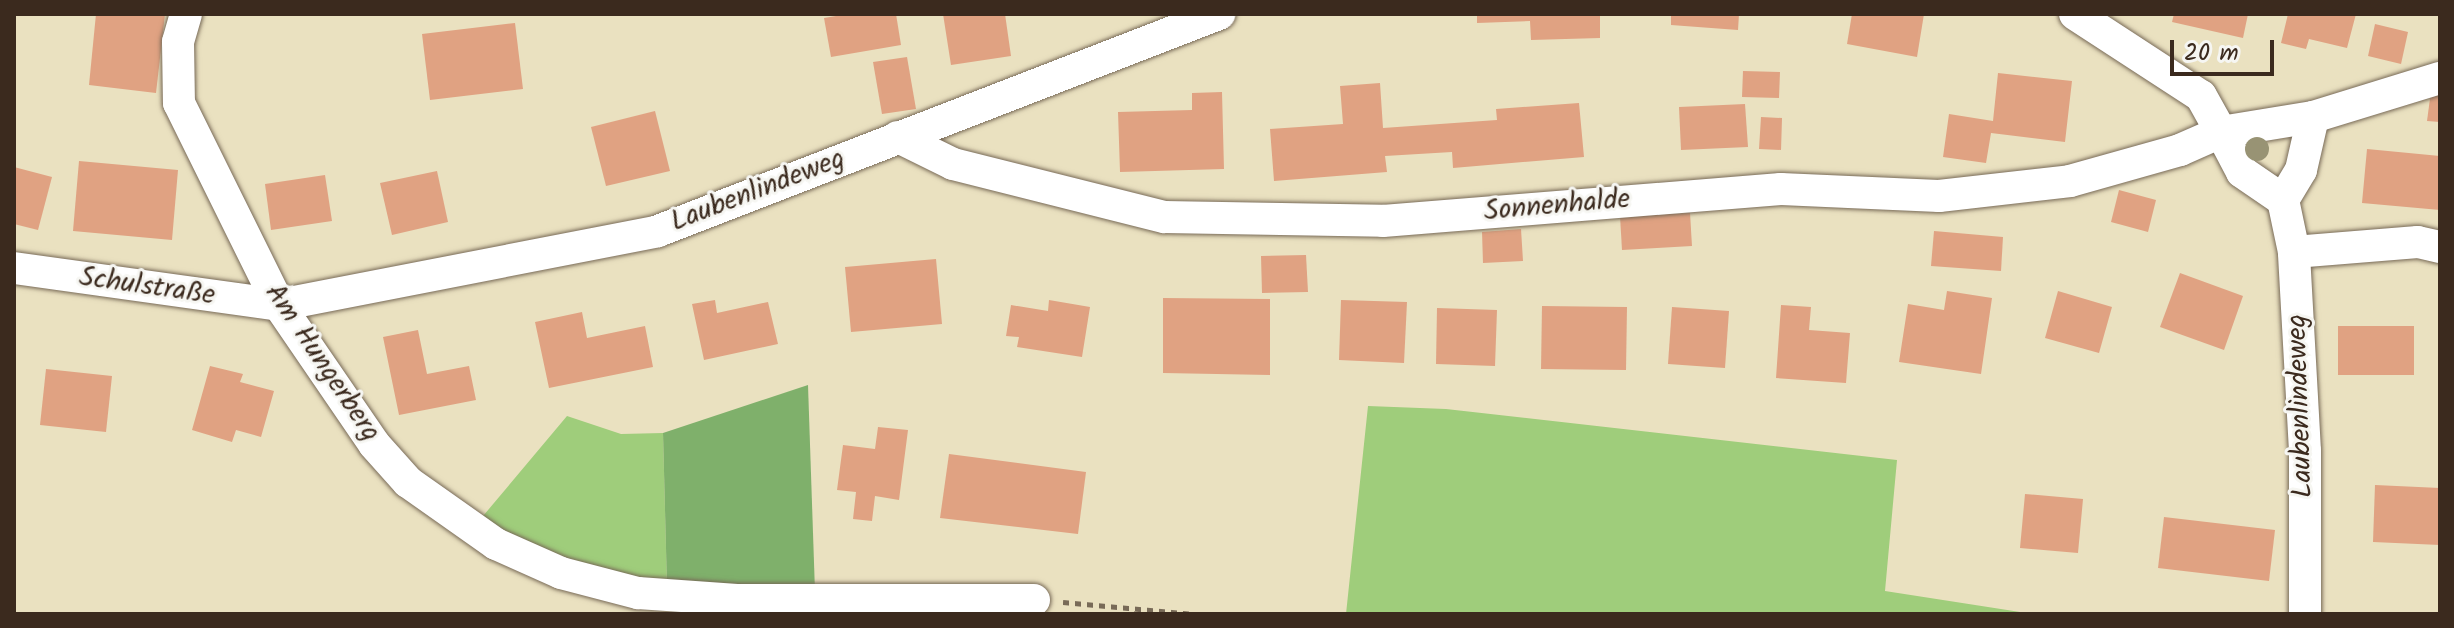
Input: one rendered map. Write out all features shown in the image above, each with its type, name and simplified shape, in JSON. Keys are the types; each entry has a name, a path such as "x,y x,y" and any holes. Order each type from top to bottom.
{"street":[{"name":"Am Hungerberg","path":"186,14 178,42 179,103 279,305 343,405 408,482 496,544 561,573 638,593 737,600 1034,600"},
{"name":"Laubenlindeweg","path":"279,305 658,231 898,137 1151,28 1219,14"},
{"path":"2075,14 2201,96 2242,172 2283,200 2301,170 2313,117"},
{"path":"2221,132 2313,117 2440,78"},
{"name":"Sonnenhalde","path":"898,137 953,164 1164,217 1383,221 1781,189 1939,196 2070,181 2180,150 2221,132"},
{"name":"Laubenlindeweg","path":"2283,200 2294,252 2305,451 2305,614"},
{"path":"2294,252 2418,242 2440,247"},
{"name":"Schulstraße","path":"14,268 279,305"}],"path":[{"path":"1034,600 1196,614"}],"green space":[{"path":"808,385 815,592 667,587 663,433"},
{"path":"1368,406 1446,409 1897,460 1885,591 2033,614 1346,614"},
{"path":"567,416 621,434 663,433 667,587 618,580 478,522"}],"building":[{"path":"96,14 165,14 156,93 89,85"},
{"path":"848,14 896,14 901,45 831,57 824,18"},
{"path":"943,14 1005,14 1011,56 951,65"},
{"path":"1477,14 1600,14 1600,38 1531,40 1530,21 1477,23"},
{"path":"1671,14 1739,14 1738,30 1671,25"},
{"path":"1852,14 1924,14 1917,57 1847,44"},
{"path":"2174,14 2248,14 2243,38 2172,22"},
{"path":"2288,14 2356,14 2347,48 2309,39 2306,49 2281,43"},
{"path":"515,23 523,89 430,100 422,34"},
{"path":"2375,24 2408,32 2401,64 2368,56"},
{"path":"907,57 916,109 882,114 873,62"},
{"path":"1743,71 1780,72 1779,98 1742,97"},
{"path":"1998,73 2072,81 2065,142 1991,133 1986,163 1943,157 1949,114 1993,121"},
{"path":"1380,83 1383,128 1497,120 1496,109 1579,103 1584,157 1453,168 1452,152 1385,156 1387,172 1274,181 1270,129 1343,124 1340,86"},
{"path":"2431,91 2440,92 2440,122 2427,121"},
{"path":"1222,92 1224,169 1120,172 1118,112 1192,110 1192,93"},
{"path":"1745,104 1748,147 1681,150 1679,107"},
{"path":"655,111 670,171 606,186 591,127"},
{"path":"1761,117 1782,118 1781,150 1759,149"},
{"path":"2367,149 2440,156 2440,210 2362,203"},
{"path":"79,161 178,170 172,240 73,231"},
{"path":"14,167 52,177 38,230 14,224"},
{"path":"437,171 448,222 392,235 380,183"},
{"path":"325,175 332,221 271,230 265,184"},
{"path":"2119,190 2156,200 2148,232 2111,222"},
{"path":"1690,213 1692,246 1622,250 1620,216"},
{"path":"1521,229 1523,261 1483,263 1482,232"},
{"path":"1934,231 2003,237 2001,271 1931,266"},
{"path":"1306,255 1308,292 1262,293 1261,256"},
{"path":"936,259 942,324 851,332 845,267"},
{"path":"2180,273 2243,296 2224,350 2160,327"},
{"path":"1947,291 1992,298 1981,374 1899,362 1908,304 1944,310"},
{"path":"2058,291 2112,307 2099,353 2045,338"},
{"path":"1163,298 1270,299 1270,375 1163,373"},
{"path":"715,300 717,313 768,302 778,344 704,360 692,304"},
{"path":"1049,300 1090,307 1082,357 1017,347 1019,337 1006,336 1011,305 1048,311"},
{"path":"1341,300 1407,302 1404,363 1339,360"},
{"path":"1781,305 1811,307 1809,330 1850,333 1846,383 1776,378"},
{"path":"1542,306 1627,307 1626,370 1541,369"},
{"path":"1672,307 1729,311 1725,368 1668,364"},
{"path":"1437,308 1497,310 1495,366 1436,364"},
{"path":"582,312 587,338 645,326 653,367 549,388 535,322"},
{"path":"2338,326 2414,326 2414,375 2338,375"},
{"path":"418,330 427,374 469,366 476,400 399,415 383,337"},
{"path":"210,366 243,374 240,382 274,391 261,437 236,430 232,442 192,430"},
{"path":"46,369 112,376 106,432 40,425"},
{"path":"878,427 908,430 899,500 875,496 872,521 853,519 856,492 837,490 843,445 875,449"},
{"path":"949,454 1086,472 1078,534 940,518"},
{"path":"2375,485 2440,488 2440,545 2373,542"},
{"path":"2025,494 2083,499 2078,553 2020,548"},
{"path":"2164,517 2275,530 2269,581 2158,568"}]}
